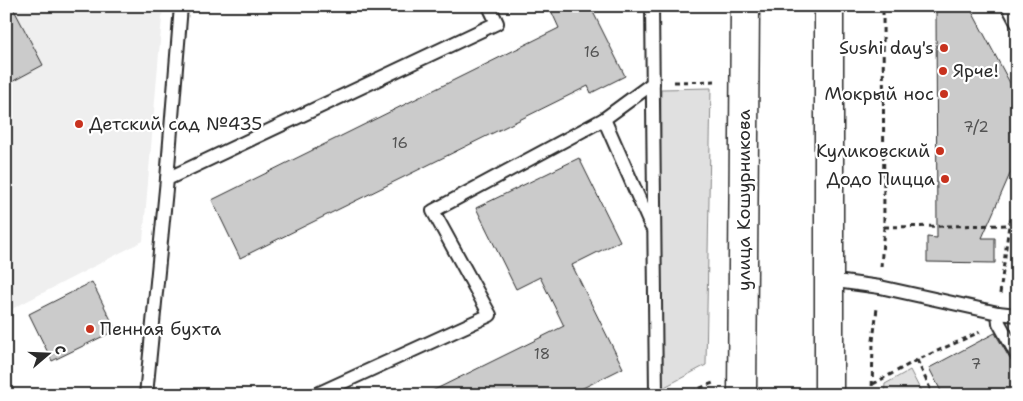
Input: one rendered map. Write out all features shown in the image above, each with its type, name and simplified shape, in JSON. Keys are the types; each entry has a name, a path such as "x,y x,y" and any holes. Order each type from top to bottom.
{"main road":[{"name":"улица Кошурникова","path":"742,395 745,6"},
{"path":"829,6 829,395"}],"lane":[{"path":"146,395 167,179 181,6"},
{"path":"167,179 497,23 489,6"},
{"path":"652,6 656,395"},
{"path":"1008,6 1017,23"},
{"path":"315,395 490,314 433,211 604,118 653,83"},
{"path":"604,118 653,232"},
{"path":"829,280 880,288 998,318 1017,315"},
{"path":"998,318 1017,354"}],"path":[{"path":"872,395 872,341 880,288 884,227 883,6"},
{"path":"653,83 721,81"},
{"path":"872,384 998,318 1009,225 1017,205"},
{"path":"884,227 1009,225"},
{"path":"917,360 933,395"},
{"path":"683,395 713,383"}],"shaded area":[{"name":"Детский сад №435","path":"6,6 163,6 143,241 6,312"},
{"path":"711,88 706,365 659,390 661,89"},
{"path":"910,370 923,395 884,395 885,384"}],"building":[{"path":"6,6 12,6 43,65 6,85"},
{"path":"549,6 590,6 625,76 591,93 588,86 240,258 212,200 559,28"},
{"path":"936,6 969,6 1017,96 1017,158 982,238 995,238 995,263 927,262 927,237 937,238"},
{"path":"579,158 620,241 572,265 623,368 569,395 424,395 564,326 540,277 516,289 476,208"},
{"path":"92,282 116,330 52,361 29,314"},
{"path":"995,333 1010,359 1017,363 1017,395 943,395 929,368"}],"place":[{"name":"Sushi day's","path":"944,48"},
{"name":"Ярче!","path":"943,71"},
{"name":"Мокрый нос","path":"944,94"},
{"name":"Детский сад №435","path":"79,124"},
{"name":"Куликовский","path":"940,151"},
{"name":"Додо Пицца","path":"945,179"},
{"name":"Пенная бухта","path":"90,329"}]}
